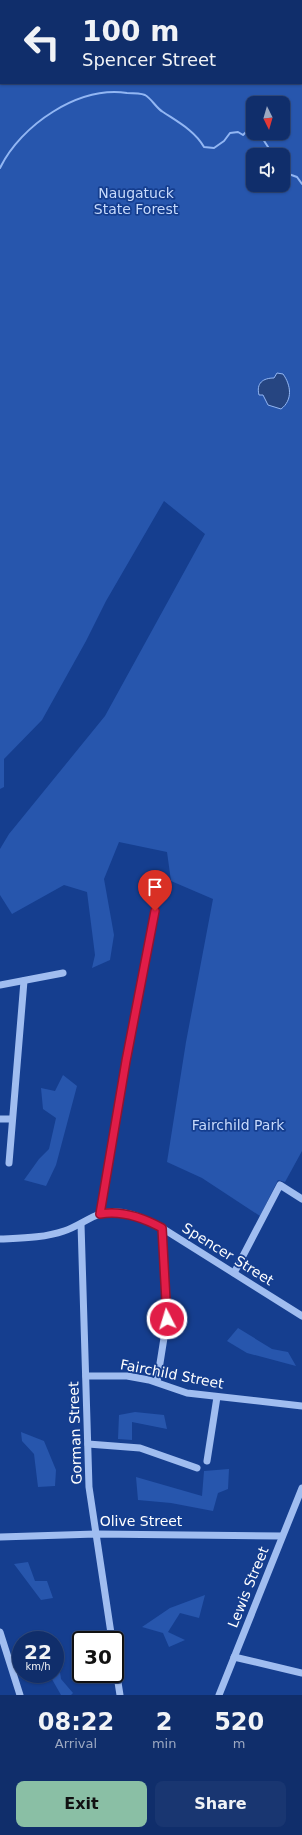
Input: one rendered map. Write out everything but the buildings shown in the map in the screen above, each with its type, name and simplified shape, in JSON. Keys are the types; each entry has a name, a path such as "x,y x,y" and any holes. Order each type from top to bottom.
{"street":[{"path":"100,1214 124,1069 155,911"},
{"path":"0,986 63,973"},
{"path":"9,1163 24,981"},
{"path":"0,1120 12,1119"},
{"path":"234,1273 280,1185 302,1199"},
{"name":"Spencer Street","path":"0,1239 49,1235 81,1224 100,1214 116,1212 125,1213 148,1220 162,1228 302,1316"},
{"name":"Gorman Street","path":"81,1224 89,1487 111,1631"},
{"path":"157,1382 167,1319 162,1228"},
{"name":"Fairchild Street","path":"86,1376 127,1376 157,1382 187,1393 302,1406"},
{"path":"207,1460 217,1397"},
{"path":"88,1444 140,1448 197,1468"},
{"name":"Lewis Street","path":"219,1695 302,1488"},
{"name":"Olive Street","path":"0,1537 96,1534 282,1536"},
{"path":"0,1632 20,1695"},
{"path":"234,1657 302,1673"},
{"path":"118,1683 120,1695"}],"green space":[{"path":"0,84 302,84 302,1151 285,1182 278,1180 260,1216 202,1178 167,1162 186,1042 213,899 171,881 167,852 119,842 104,879 114,935 110,960 92,968 95,955 87,892 64,885 12,914 0,895 0,849 9,834 105,716 205,534 164,501 106,601 86,641 42,720 4,759 4,787 0,789"},
{"path":"63,1075 77,1086 56,1165 46,1186 24,1180 39,1159 49,1149 56,1118 43,1109 41,1088 55,1091"},
{"path":"238,1328 272,1349 288,1352 296,1366 247,1353 227,1341"},
{"path":"135,1412 164,1415 167,1429 132,1422 132,1440 118,1439 119,1415"},
{"path":"21,1432 44,1441 56,1470 55,1486 38,1487 34,1454 22,1441"},
{"path":"229,1469 228,1489 218,1493 213,1511 171,1503 138,1500 136,1477 202,1496 204,1471"},
{"path":"28,1562 35,1581 47,1581 53,1598 41,1600 14,1564"},
{"path":"205,1595 199,1618 180,1613 168,1632 185,1640 169,1647 163,1633 142,1627 170,1608"},
{"path":"64,1682 73,1693 71,1695 61,1695 54,1683"}],"shaded area":[{"path":"277,373 283,374 286,378 290,392 288,401 281,409 268,405 263,395 259,395 258,391 261,382 274,378"}],"waterway":[{"path":"0,168 9,152 22,137 36,124 53,112 71,102 108,92 136,93 145,95 161,110 196,136 204,147 214,148 224,141 230,133 238,132 243,135 246,132"},
{"path":"264,140 269,148"},
{"path":"290,174 297,177 302,184"}],"route":[{"path":"155,911 126,1061 100,1214 116,1212 125,1213 148,1220 162,1228 167,1319"}],"park label":[{"name":"Naugatuck State Forest","path":"136,202"},
{"name":"Fairchild Park","path":"238,1125"}]}
